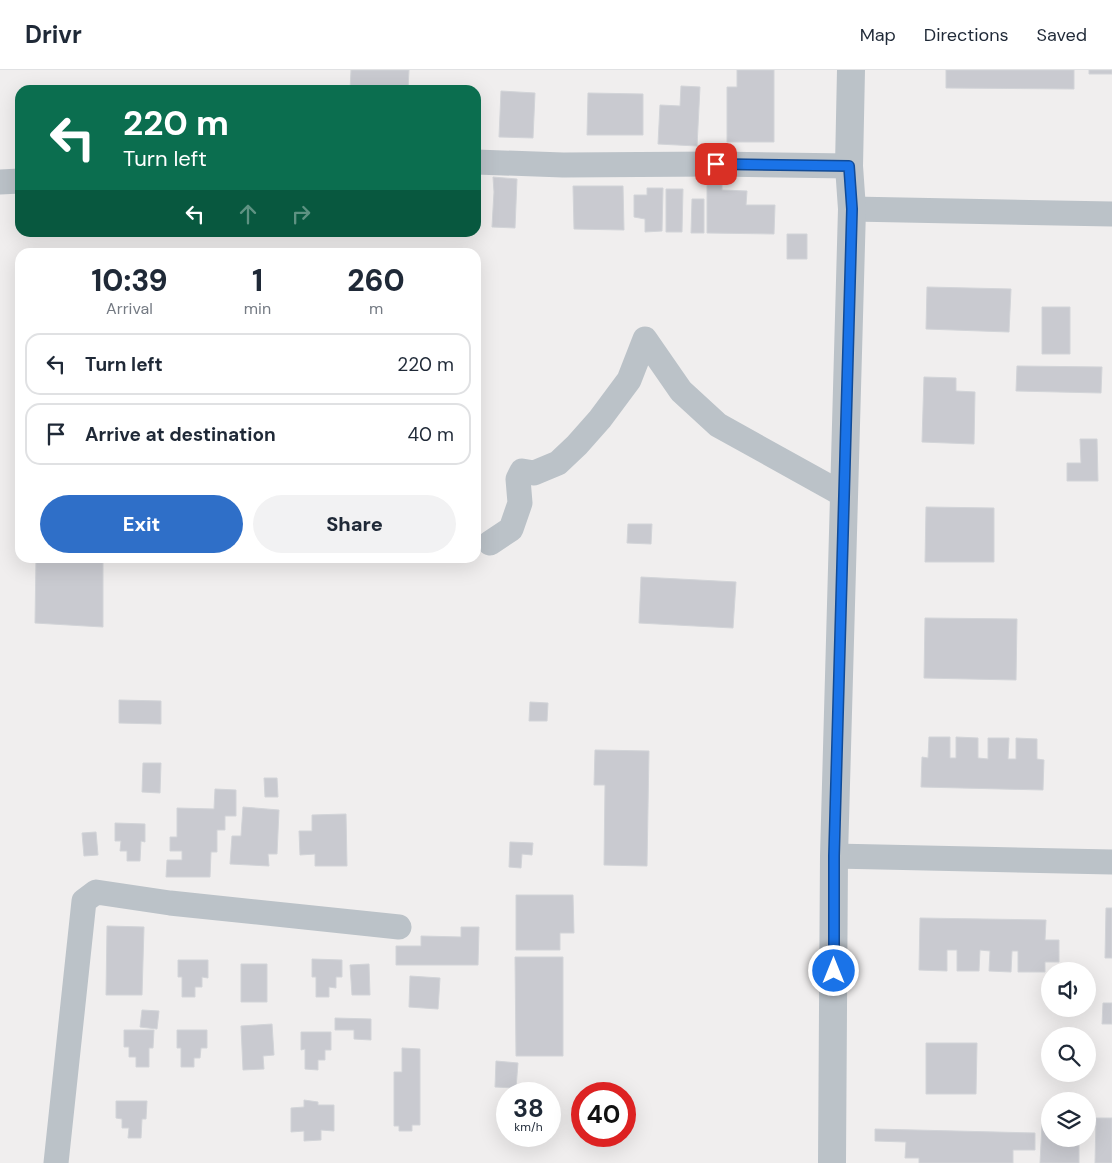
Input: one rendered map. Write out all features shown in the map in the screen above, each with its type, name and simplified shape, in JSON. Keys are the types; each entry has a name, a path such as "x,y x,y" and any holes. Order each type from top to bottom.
{"street":[{"path":"832,1163 834,856 852,209 849,166 851,70"},
{"path":"481,162 563,165 716,164 849,166"},
{"path":"0,182 15,181"},
{"path":"852,209 1112,214"},
{"path":"490,543 511,529 520,503 518,479 522,471 534,473 558,463 577,444 600,419 629,380 645,339 681,391 718,425 844,495"},
{"path":"834,856 1112,862"},
{"path":"56,1163 84,901 96,892 170,903 399,927"}],"building":[{"path":"351,70 409,70 408,85 350,85"},
{"path":"737,70 774,70 774,142 727,142 727,87 737,87"},
{"path":"946,70 1074,70 1074,89 946,88"},
{"path":"1089,70 1112,70 1112,74 1089,74"},
{"path":"681,86 700,87 697,146 658,144 660,105 680,106"},
{"path":"501,91 535,93 533,138 499,137"},
{"path":"588,93 643,94 643,135 587,135"},
{"path":"493,177 517,179 515,228 492,227"},
{"path":"707,183 722,184 722,190 747,191 746,205 775,205 774,234 707,233"},
{"path":"573,186 623,186 624,230 574,229"},
{"path":"647,188 663,188 662,231 645,232 645,219 634,217 634,195 647,195"},
{"path":"666,189 683,189 682,232 666,232"},
{"path":"692,199 704,199 704,233 691,233"},
{"path":"787,234 807,234 807,259 787,259"},
{"path":"927,287 1011,289 1009,332 926,329"},
{"path":"1042,307 1070,307 1070,354 1042,354"},
{"path":"1017,366 1102,367 1101,393 1016,391"},
{"path":"924,377 956,378 956,391 975,392 974,444 922,442"},
{"path":"1080,439 1097,439 1098,481 1067,481 1067,463 1081,463"},
{"path":"926,507 994,508 994,562 925,562"},
{"path":"628,524 652,524 651,544 627,543"},
{"path":"36,563 103,563 103,627 35,623"},
{"path":"641,577 736,582 733,628 639,623"},
{"path":"925,618 1017,619 1016,680 924,678"},
{"path":"119,700 161,701 161,724 119,723"},
{"path":"530,702 548,703 547,721 529,721"},
{"path":"929,737 950,737 950,758 956,758 956,737 978,738 978,758 988,759 988,738 1009,738 1008,759 1016,759 1016,738 1037,739 1037,759 1044,760 1043,790 921,787 922,757 928,758"},
{"path":"595,750 649,751 647,866 604,865 605,785 594,785"},
{"path":"143,763 161,763 160,793 142,792"},
{"path":"264,778 277,778 278,797 265,797"},
{"path":"215,789 236,790 236,816 225,816 225,830 217,830 217,852 211,852 210,877 166,877 167,860 182,860 182,851 170,851 170,837 177,837 177,808 214,809"},
{"path":"243,807 279,810 277,854 268,854 269,866 230,864 232,836 241,836"},
{"path":"346,814 347,866 315,866 315,854 300,855 299,831 312,831 312,815"},
{"path":"115,823 145,824 145,842 141,841 140,861 127,861 127,851 120,851 121,841 115,841"},
{"path":"96,832 98,855 84,856 82,833"},
{"path":"510,842 533,843 532,855 522,854 521,868 509,867"},
{"path":"516,895 573,895 574,933 560,933 560,950 516,950"},
{"path":"1106,908 1112,908 1112,958 1105,958"},
{"path":"920,918 1046,920 1045,940 1059,940 1059,962 1041,962 1041,972 1018,972 1018,951 1012,951 1011,972 989,971 990,951 980,950 979,971 957,971 957,950 947,950 947,971 919,970"},
{"path":"107,926 144,927 142,995 106,995"},
{"path":"461,927 479,927 478,965 396,965 396,946 421,946 421,936 461,937"},
{"path":"515,957 563,957 563,1056 516,1056"},
{"path":"312,959 342,960 342,977 336,977 336,988 329,987 329,997 316,997 316,977 312,977"},
{"path":"178,960 208,960 208,978 202,977 202,987 195,987 195,997 182,997 182,977 178,977"},
{"path":"241,964 267,964 267,1002 241,1002"},
{"path":"369,964 370,995 352,995 350,965"},
{"path":"410,976 440,978 438,1009 409,1007"},
{"path":"1103,1003 1112,1003 1112,1024 1102,1024"},
{"path":"142,1010 159,1011 157,1029 140,1027"},
{"path":"335,1018 371,1019 371,1040 354,1039 354,1030 335,1030"},
{"path":"272,1024 274,1055 263,1056 264,1069 243,1070 241,1026"},
{"path":"124,1030 154,1030 153,1048 149,1048 149,1067 136,1067 136,1057 129,1057 129,1047 124,1047"},
{"path":"177,1030 207,1030 207,1048 201,1048 200,1058 194,1058 194,1067 181,1067 181,1048 177,1048"},
{"path":"301,1032 331,1032 331,1050 325,1050 325,1060 318,1060 318,1070 305,1069 305,1049 301,1050"},
{"path":"926,1043 977,1043 976,1094 926,1094"},
{"path":"402,1048 420,1049 420,1125 412,1125 412,1131 399,1131 399,1126 394,1126 394,1072 402,1072"},
{"path":"496,1061 518,1063 516,1082 496,1082 495,1087"},
{"path":"304,1100 318,1102 318,1105 334,1105 334,1131 321,1130 321,1140 304,1141 304,1131 291,1132 291,1108 304,1107"},
{"path":"116,1101 147,1101 146,1119 142,1119 141,1138 128,1138 129,1128 122,1128 122,1119 116,1118"},
{"path":"1096,1118 1112,1118 1112,1163 1095,1163"},
{"path":"875,1129 1035,1133 1035,1150 1013,1150 1013,1163 919,1163 919,1158 905,1158 906,1142 875,1141"},
{"path":"1041,1144 1041,1147 1079,1147 1079,1163 1040,1163"}],"route":[{"path":"716,164 849,166 852,209 834,856 834,971"}]}
